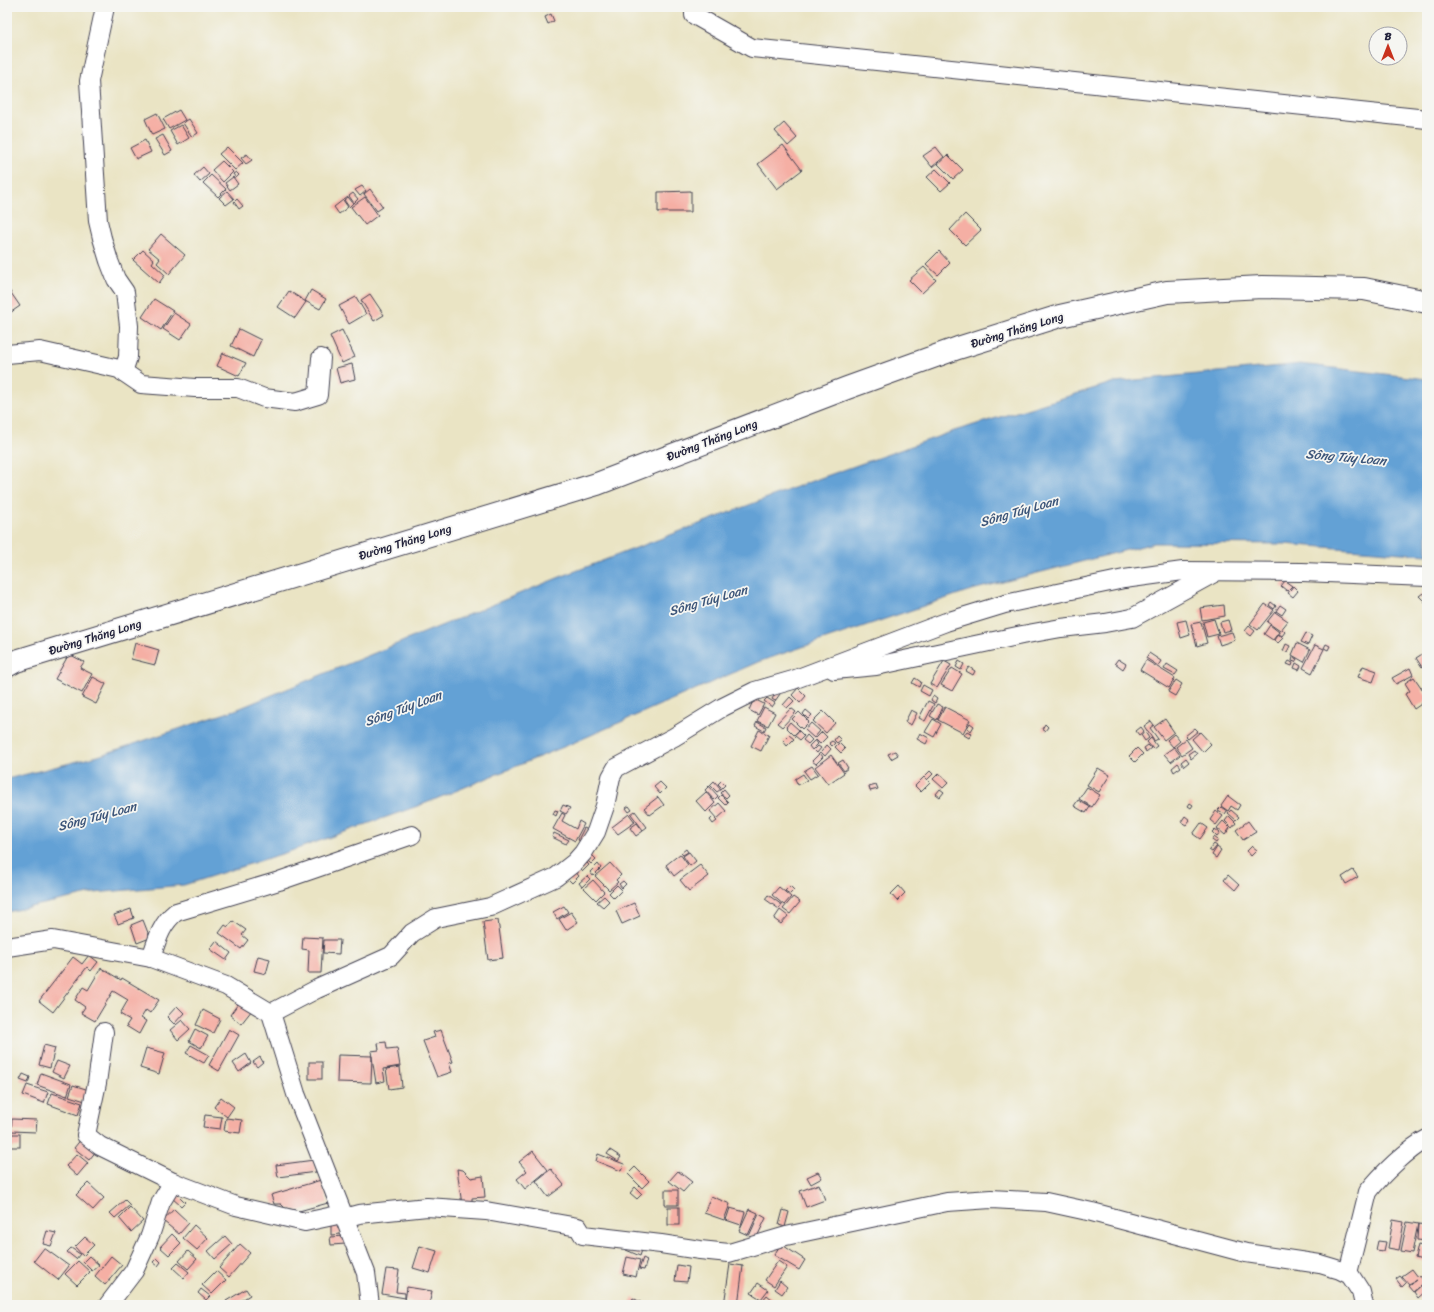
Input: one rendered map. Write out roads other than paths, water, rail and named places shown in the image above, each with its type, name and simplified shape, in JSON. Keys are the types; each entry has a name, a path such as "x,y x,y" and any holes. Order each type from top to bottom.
{"street":[{"path":"105,7 89,81 98,221 111,267 124,292 129,326 128,357 123,372"},
{"path":"689,10 752,48 1427,119"},
{"name":"Đường Thăng Long","path":"7,666 24,658 597,484 847,388 958,348 1060,316 1168,292 1262,286 1364,289 1427,302"},
{"path":"7,354 40,350 119,369 140,384 195,388 238,388 264,398 295,402 318,395 321,358"},
{"path":"271,1013 317,989 391,956 412,933 436,918 490,907 556,877 575,862 590,843 601,820 611,777 616,768 674,737 745,695 819,670 946,622 1005,604 1147,575 1184,571 1217,571 1302,572 1427,577"},
{"path":"819,670 842,670 876,666 1022,635 1132,618 1217,571"},
{"path":"151,958 167,919 176,912 279,881 412,835"},
{"path":"7,947 53,940 151,958 226,986 271,1013 296,1094 366,1274 370,1305"},
{"path":"104,1032 97,1083 86,1135 100,1146 173,1182 236,1206 305,1222 333,1216 428,1207 486,1211 578,1227 584,1235 700,1250 729,1252 786,1236 947,1202 991,1199 1046,1202 1092,1212 1246,1252 1320,1264 1348,1274 1361,1292 1366,1304"},
{"path":"1348,1274 1368,1192 1375,1182 1417,1144 1427,1139"},
{"path":"108,1305 134,1271 150,1236 161,1202 173,1182"}],"water":[{"name":"Sông Túy Loan","path":"1300,364 1427,379 1427,555 1284,544 1154,543 968,591 758,662 566,746 426,803 294,850 184,885 94,893 7,912 7,779 98,756 238,709 560,577 812,481 954,431 1115,382"}]}
